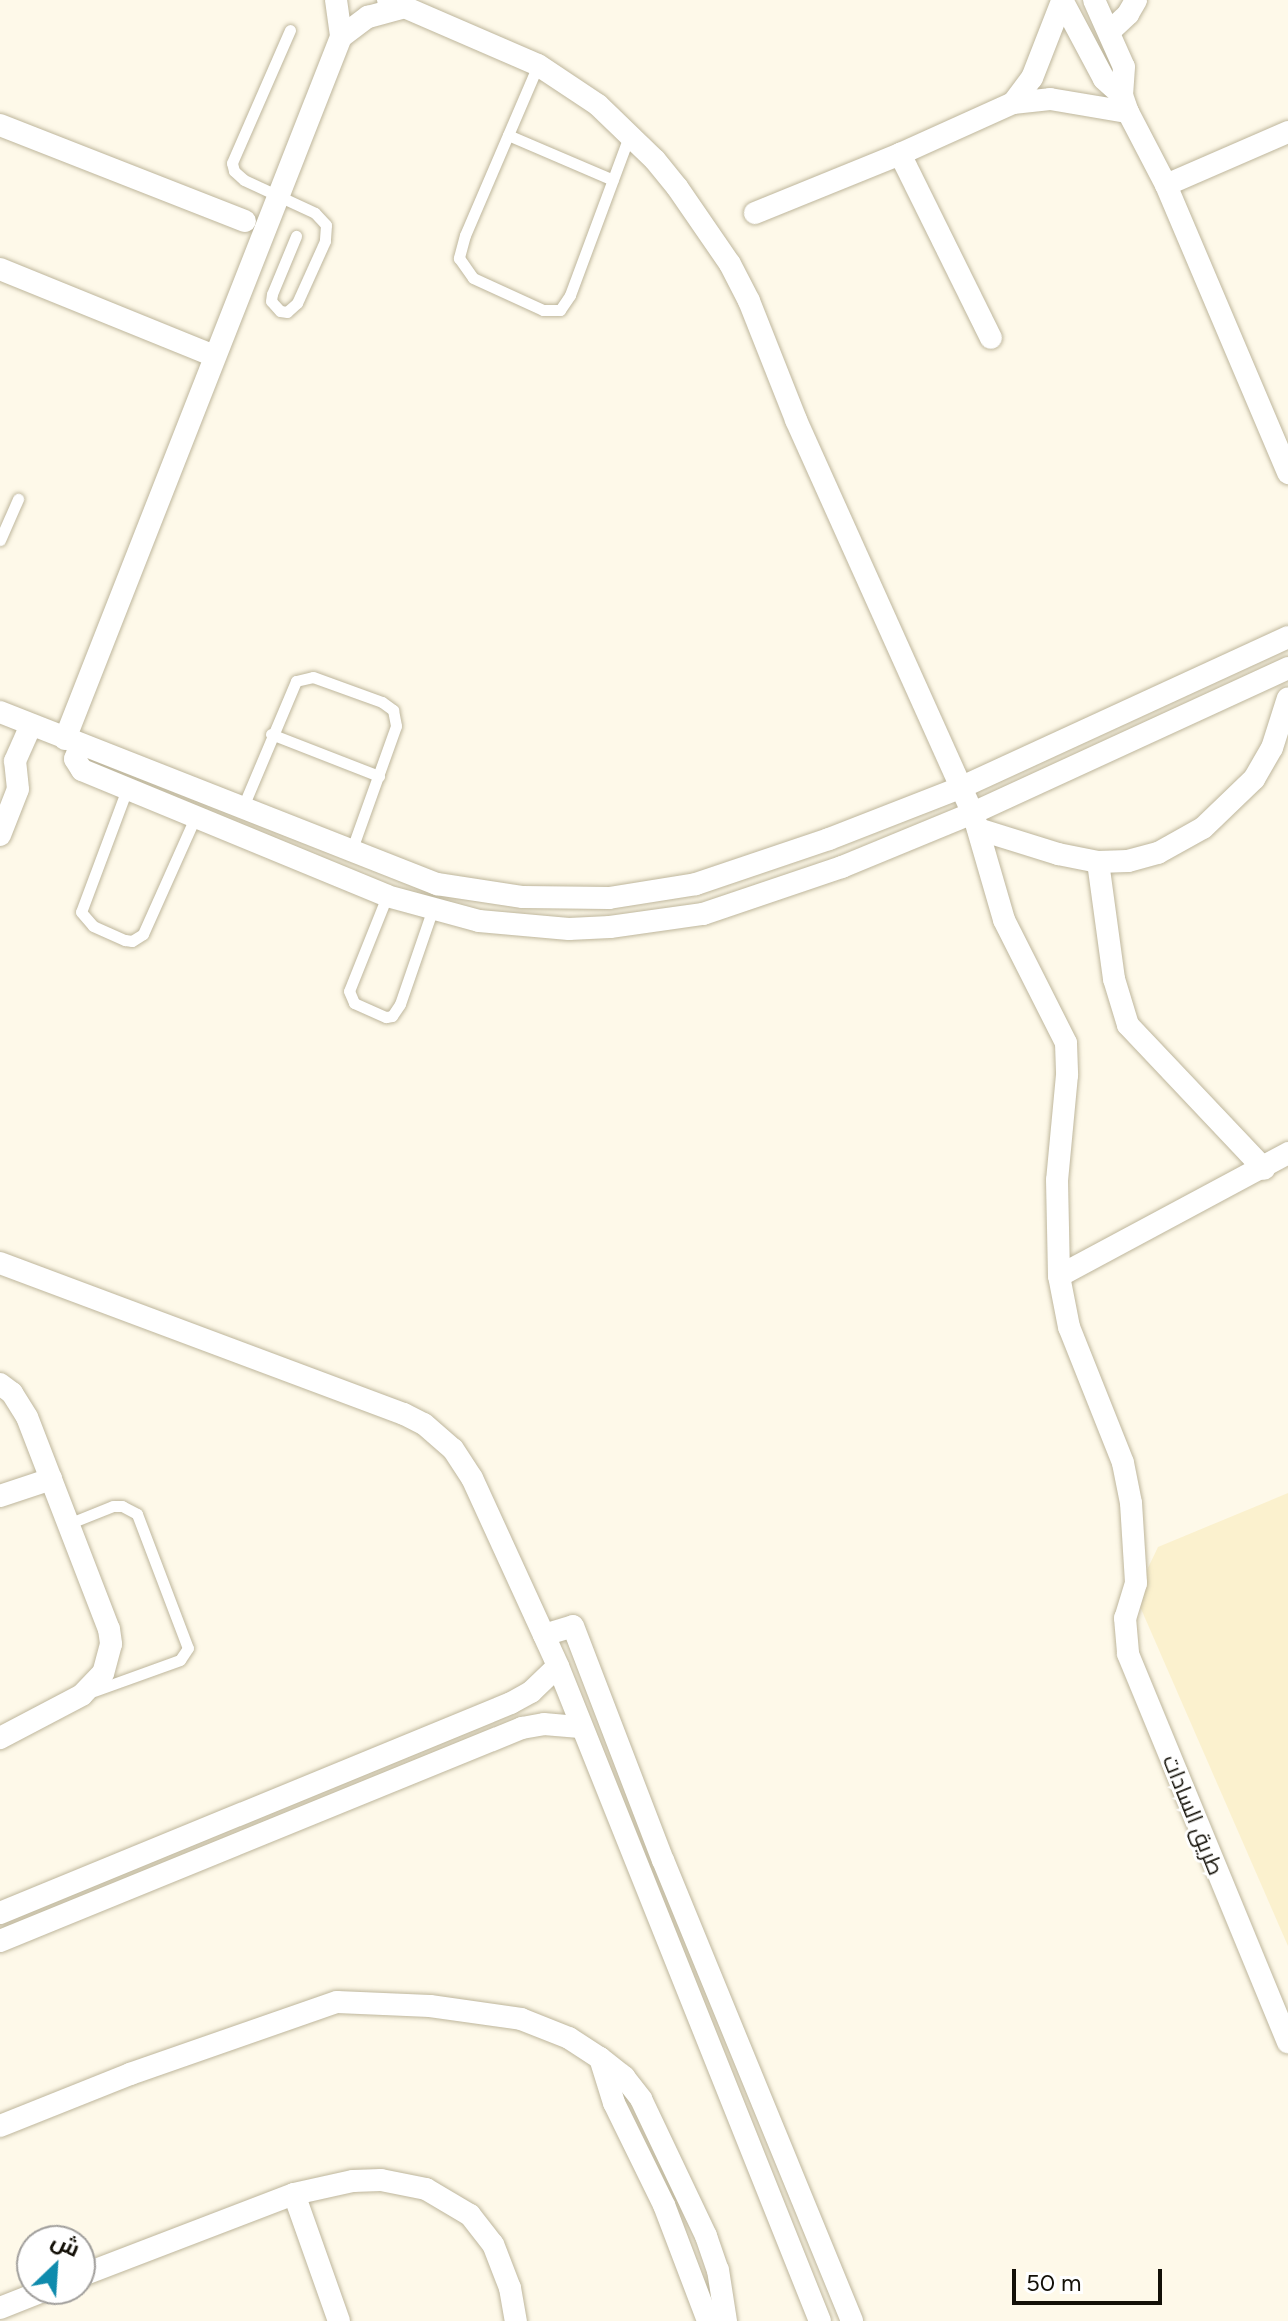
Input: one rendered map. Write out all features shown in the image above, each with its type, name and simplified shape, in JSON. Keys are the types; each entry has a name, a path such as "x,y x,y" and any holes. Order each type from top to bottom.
{"street":[{"path":"336,0 341,37 280,197 214,356 72,742 79,767 195,818 387,896 432,911 492,922 569,929 672,920 761,897 975,821 1288,668"},
{"path":"1013,103 1032,78 1062,0"},
{"path":"1062,0 1104,79 1125,103 1166,185 1288,473"},
{"path":"1094,0 1124,67 1125,103"},
{"path":"1109,32 1128,14 1136,0"},
{"path":"341,37 368,17 396,3"},
{"name":"طريق السادات","path":"396,3 538,65 568,82 630,134 655,160 709,231 749,301 796,420 975,821 1004,920 1066,1043 1067,1075 1057,1180 1059,1276 1069,1327 1123,1463 1134,1530 1136,1583 1125,1618 1128,1654 1288,2042"},
{"path":"755,213 900,154 1013,103 1050,99 1125,103"},
{"path":"0,125 245,221"},
{"path":"1166,185 1288,132"},
{"path":"900,154 991,338"},
{"path":"0,269 214,356"},
{"path":"0,712 351,853 437,884 482,893 570,899 651,893 750,869 960,788 1288,637"},
{"path":"975,821 1058,854 1098,862 1128,861 1158,853 1203,828 1239,795 1263,766 1288,698"},
{"path":"0,835 18,789 7,758 31,725"},
{"path":"1098,862 1114,979 1128,1025 1264,1169"},
{"path":"1059,1276 1264,1169 1288,1153"},
{"path":"0,1263 424,1424 453,1449 472,1478 558,1666 820,2321"},
{"path":"0,1384 21,1405 109,1629 111,1644 103,1673 82,1695 0,1738"},
{"path":"0,1496 51,1479"},
{"path":"544,1635 573,1626 663,1860 852,2321"},
{"path":"0,1913 511,1703 531,1692 558,1666"},
{"path":"511,1703 522,1728"},
{"path":"0,1941 522,1728 544,1724 580,1727"},
{"path":"0,2126 130,2074 337,2002 430,2006 521,2019 569,2038 600,2058 624,2077 641,2099 690,2198 718,2270 726,2321"},
{"path":"600,2058 614,2103 664,2205 708,2321"},
{"path":"96,2270 294,2194 353,2181 381,2180 426,2189 470,2215 493,2244 510,2288 516,2321"},
{"path":"294,2194 339,2321"}],"lane":[{"path":"290,30 232,163 244,180 315,213 323,220 327,232 297,303 287,312 280,311 271,301 272,294 296,236"},
{"path":"538,65 465,235 459,258 473,278 509,298 543,310 560,310 570,295 630,134"},
{"path":"508,135 613,180"},
{"path":"0,540 18,499"},
{"path":"242,809 291,687 303,677 382,702 393,710 396,726 351,853"},
{"path":"271,734 379,776"},
{"path":"127,789 81,912 93,926 125,940 132,941 143,934 195,818"},
{"path":"387,896 349,991 354,1003 386,1017 392,1016 400,1004 432,911"},
{"path":"68,1524 113,1506 122,1506 137,1514 188,1648 180,1660 82,1695"}],"shaded area":[{"path":"1288,1493 1288,1946 1135,1595 1158,1547"}]}
